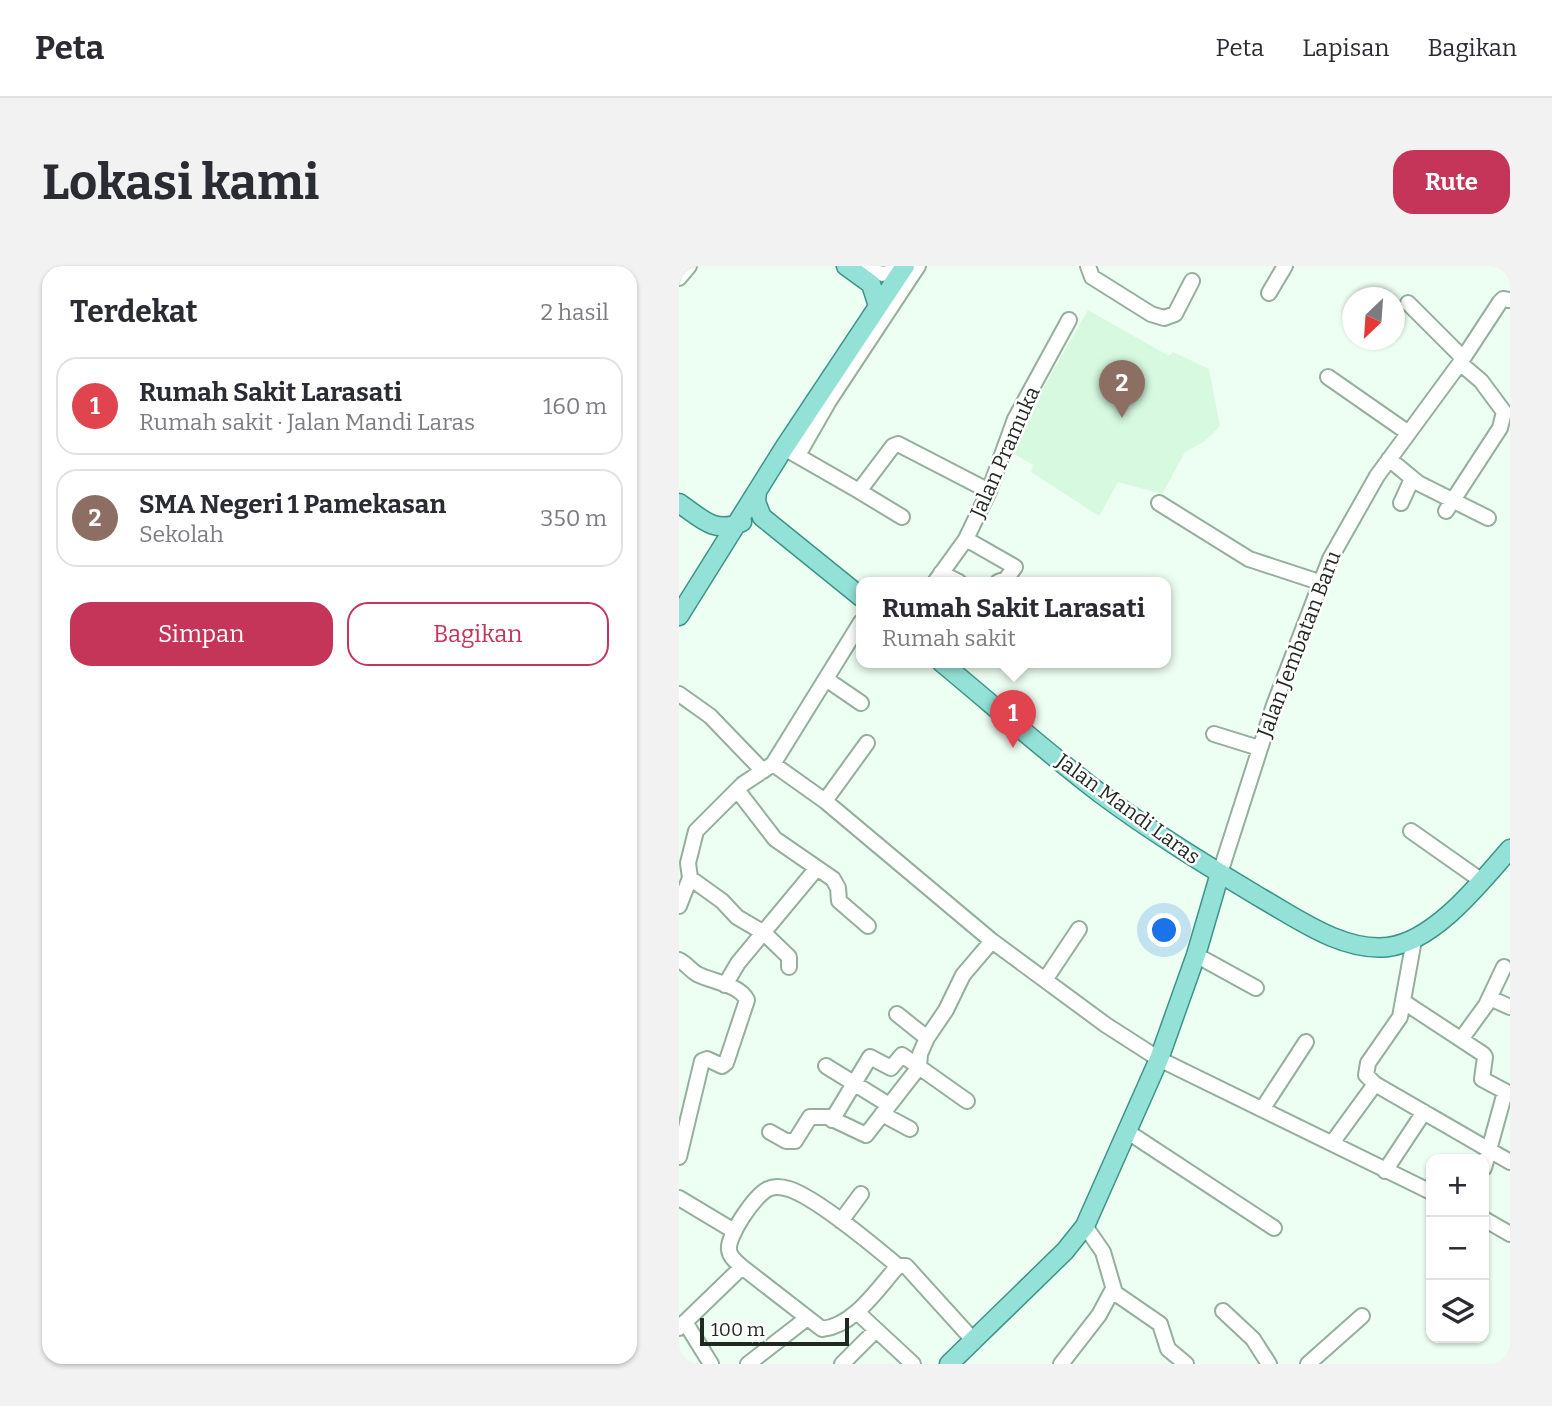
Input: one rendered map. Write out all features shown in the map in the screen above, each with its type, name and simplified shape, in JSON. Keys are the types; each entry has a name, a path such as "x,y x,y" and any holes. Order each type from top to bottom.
{"main road":[{"path":"846,266 871,284 878,306"},
{"path":"871,284 900,271"},
{"path":"679,616 757,491 791,452 900,271"},
{"path":"757,491 758,509 769,524 856,593"},
{"path":"679,503 710,524 725,528 752,520 769,524"},
{"path":"710,524 719,537 719,549"},
{"name":"Jalan Mandi Laras","path":"947,668 1102,795 1220,873 1323,932 1348,942 1388,947 1414,940"},
{"path":"1414,940 1456,907 1510,849"},
{"path":"949,1364 1065,1251 1085,1226 1159,1059 1196,955 1220,873"}],"street":[{"path":"679,278 689,266"},
{"path":"863,266 876,274 900,271"},
{"path":"902,517 791,452 829,401 918,266"},
{"path":"1089,266 1092,277 1151,314 1164,318 1175,314 1192,281"},
{"path":"1269,293 1285,266"},
{"name":"Jalan Jembatan Baru","path":"1220,873 1259,748 1319,582 1330,559 1388,459 1461,361 1500,302 1503,299 1510,300"},
{"path":"1408,303 1492,393 1504,412 1500,428 1450,506"},
{"name":"Jalan Pramuka","path":"938,577 966,539 989,491 1015,419 1069,320"},
{"path":"1328,377 1408,432"},
{"path":"859,491 893,446 898,444 989,491"},
{"path":"1388,459 1450,506 1488,518"},
{"path":"1401,503 1412,479"},
{"path":"1165,507 1249,559 1319,582"},
{"path":"966,539 1015,567 1015,572 1006,577"},
{"path":"679,906 690,878 688,863 696,831 768,767 856,630"},
{"path":"826,679 861,703"},
{"path":"679,694 710,716 768,767 825,801 992,941 1127,1040 1159,1059 1426,1190"},
{"path":"1215,734 1259,748"},
{"path":"825,801 867,743"},
{"path":"738,791 775,839 836,883 839,901 868,926"},
{"path":"1411,831 1482,881"},
{"path":"726,985 737,963 817,868"},
{"path":"690,878 722,901 737,917 764,933 789,957 789,967"},
{"path":"1045,980 1079,929"},
{"path":"1414,940 1404,1002 1396,1025 1366,1069 1366,1075 1375,1084 1510,1162"},
{"path":"770,1132 791,1143 795,1141 810,1116 820,1115 866,1135 919,1067 920,1055 927,1038 946,1010 963,975 992,941"},
{"path":"1196,955 1256,988"},
{"path":"679,960 690,965 695,973 741,992 747,1000 726,1063 722,1066 706,1059 702,1061 679,1157"},
{"path":"1462,1038 1490,998 1504,967"},
{"path":"1490,998 1508,1006"},
{"path":"1404,1002 1462,1038 1485,1057 1482,1079 1508,1093 1489,1155"},
{"path":"897,1014 927,1038"},
{"path":"1263,1108 1306,1042"},
{"path":"832,1120 870,1056 891,1068 902,1055 967,1101"},
{"path":"826,1066 854,1083 910,1129"},
{"path":"1332,1143 1375,1084"},
{"path":"1385,1171 1424,1112"},
{"path":"1128,1132 1274,1228"},
{"path":"898,1266 857,1312 831,1328 822,1329 742,1267 730,1256 728,1248 734,1231 759,1195 776,1187 798,1193 841,1221 898,1266 906,1266 912,1271 974,1341"},
{"path":"841,1221 861,1194"},
{"path":"679,1198 734,1231"},
{"path":"1489,1222 1510,1234"},
{"path":"1085,1226 1103,1252 1113,1289 1118,1297 1160,1324 1168,1349 1187,1364"},
{"path":"711,1364 682,1325 742,1267"},
{"path":"1067,1362 1113,1289"},
{"path":"1223,1311 1253,1339 1265,1362"},
{"path":"857,1312 913,1364"},
{"path":"1308,1364 1362,1316"},
{"path":"748,1364 806,1319"},
{"path":"842,1364 876,1330"}],"shaded area":[{"path":"1088,310 1169,356 1173,352 1209,369 1220,426 1205,441 1185,452 1162,494 1118,482 1099,516 1031,472 1033,465 1008,450"}],"place":[{"name":"SMA Negeri 1 Pamekasan","path":"1122,418"},
{"name":"Rumah Sakit Larasati","path":"1013,748"}]}
